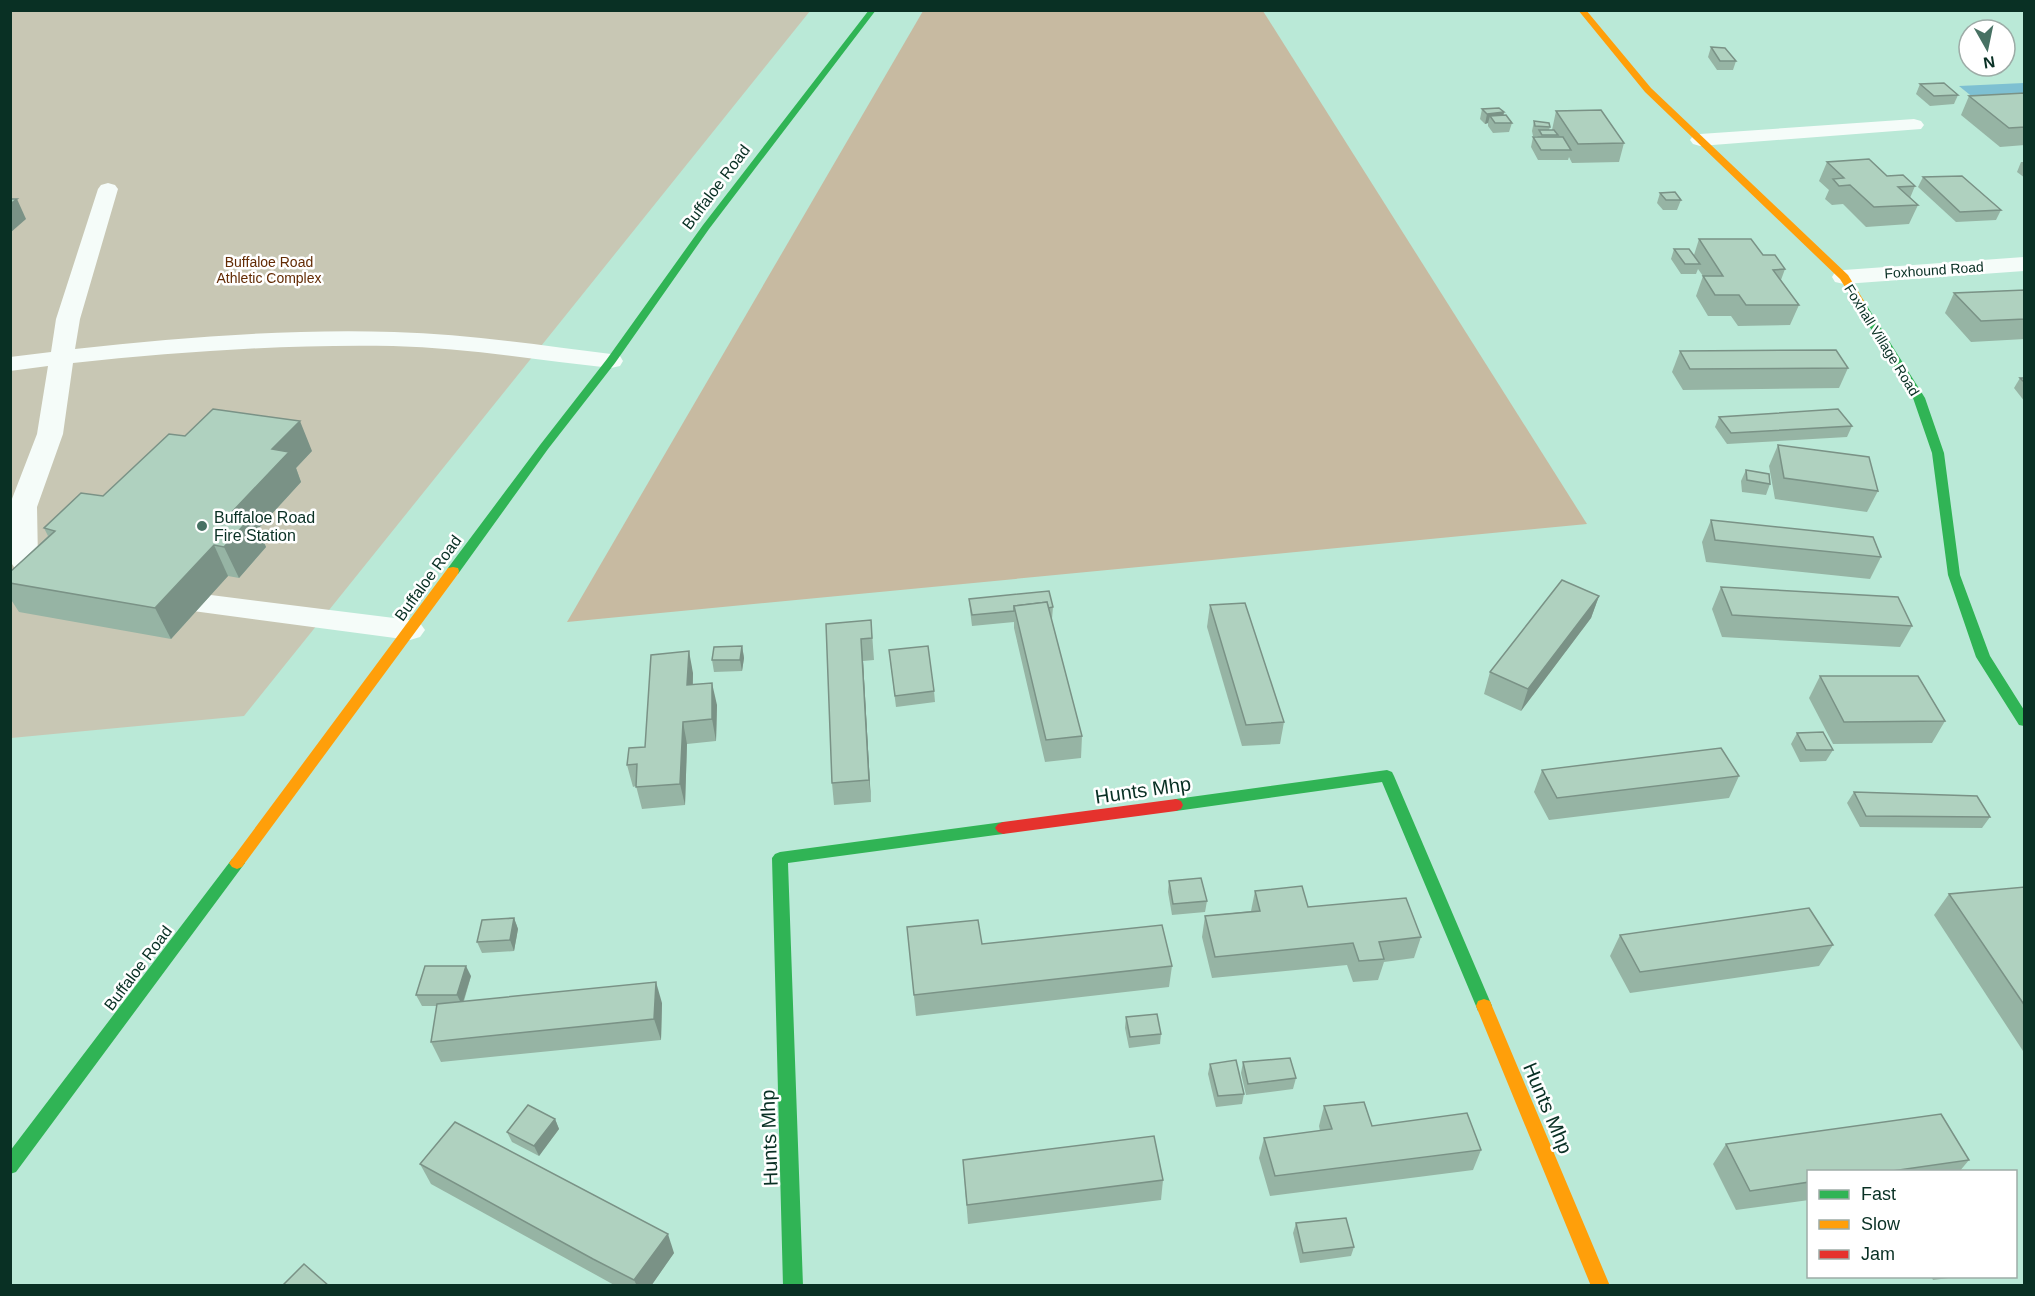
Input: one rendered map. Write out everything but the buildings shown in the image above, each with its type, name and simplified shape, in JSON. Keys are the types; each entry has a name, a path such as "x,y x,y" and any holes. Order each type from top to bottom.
{"street":[{"name":"Buffaloe Road","path":"10,1166 611,360 706,227 873,10"},
{"name":"Foxhall Village Road","path":"1581,10 1648,90 1844,277 1919,398 1938,453 1954,575 1983,657 2025,721"},
{"name":"Foxhound Road","path":"1844,277 2025,264"},
{"name":"Hunts Mhp","path":"793,1286 780,858 1387,776 1602,1286"}],"lane":[{"path":"1700,140 1914,125"},
{"path":"24,560 23,507 50,434 68,319 108,189"},
{"path":"10,364 177,345 394,339 611,360"},
{"path":"203,604 410,630"}],"green space":[{"name":"Buffaloe Road Athletic Complex","path":"11,11 810,11 244,716 11,738"}],"shaded area":[{"path":"923,11 1263,11 1587,524 567,622"}],"water":[{"path":"2024,83 2024,100 1980,103 1959,86"}],"traffic: fast":[{"path":"453,571 544,447 611,361 706,227 873,10"},
{"path":"1859,301 1919,398 1938,453 1954,575 1983,657 2024,721"},
{"path":"1176,805 1387,776 1484,1006"},
{"path":"793,1286 780,858 1003,828"},
{"path":"10,1166 237,863"}],"traffic: slow":[{"path":"1581,10 1648,90 1844,277 1859,301"},
{"path":"237,863 453,571"},
{"path":"1484,1006 1601,1286"}],"traffic: jam":[{"path":"1003,828 1176,805"}],"place":[{"name":"Buffaloe Road Fire Station","path":"202,526"}]}
